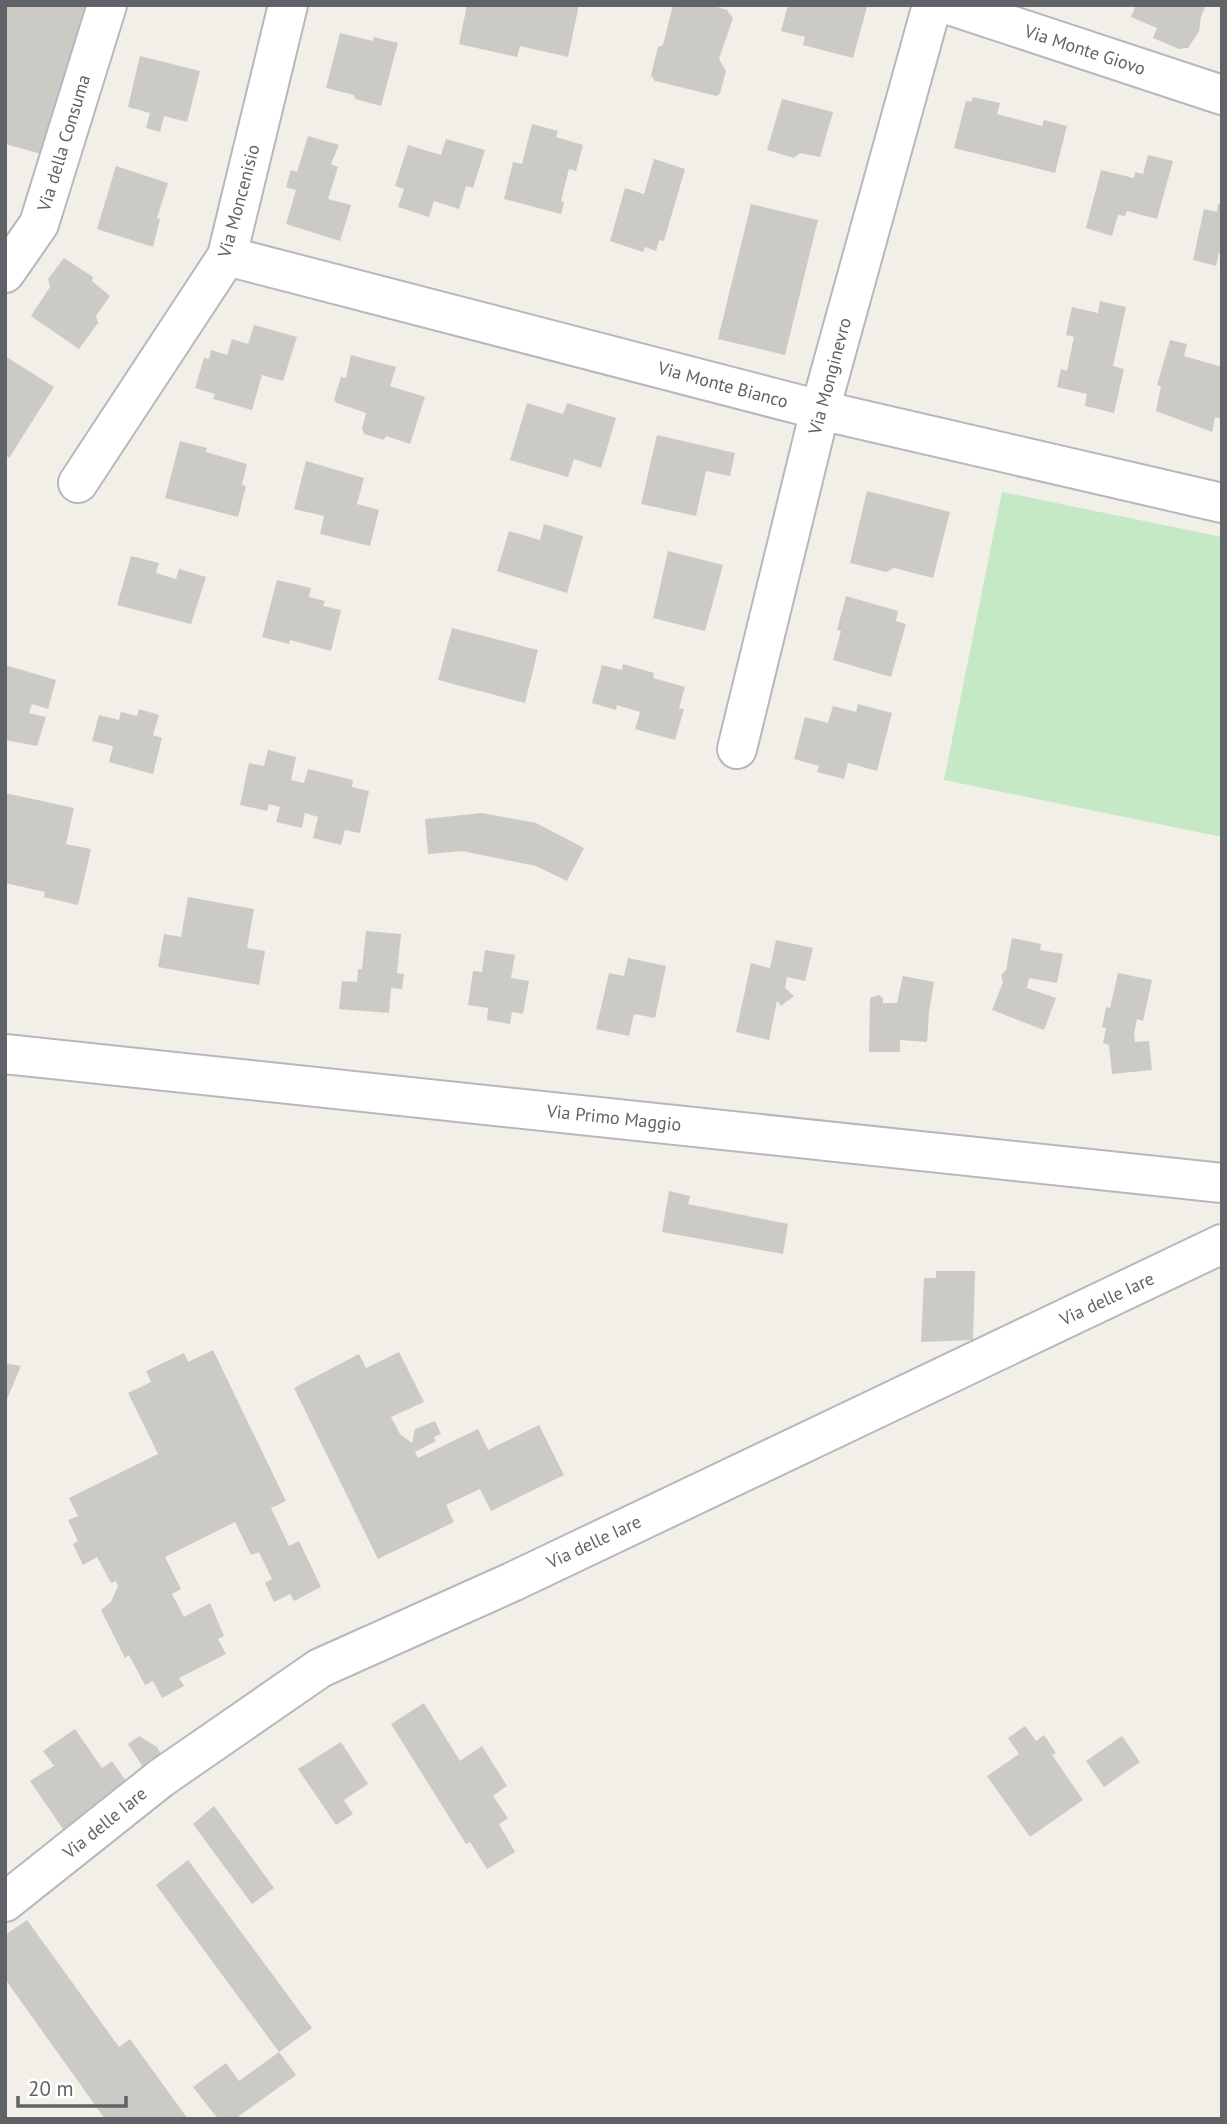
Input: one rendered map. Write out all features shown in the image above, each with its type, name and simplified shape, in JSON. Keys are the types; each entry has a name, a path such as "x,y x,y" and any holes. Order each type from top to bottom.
{"street":[{"name":"Via della Consuma","path":"5,273 39,224 107,5"},
{"name":"Via Moncenisio","path":"78,483 227,256 288,5"},
{"name":"Via Monginevro","path":"737,749 820,410 932,5"},
{"name":"Via Monte Giovo","path":"949,5 1222,95"},
{"name":"Via Monte Bianco","path":"227,256 820,410 1222,503"},
{"name":"Via Primo Maggio","path":"5,1054 1222,1183"},
{"name":"Via delle Iare","path":"5,1902 161,1778 320,1668 512,1582 1222,1244"}],"green space":[{"path":"1002,492 1222,537 1222,837 944,780"}],"building":[{"path":"5,5 87,5 45,155 5,144"},
{"path":"467,5 579,5 568,57 520,46 517,57 459,44"},
{"path":"673,5 711,5 727,10 733,18 719,59 726,71 717,96 655,81 651,75 658,47 663,45"},
{"path":"788,5 867,7 853,58 803,45 805,37 781,31"},
{"path":"1136,5 1206,5 1199,31 1188,48 1179,49 1153,38 1157,28 1131,17"},
{"path":"340,33 373,41 374,37 398,43 381,106 326,88"},
{"path":"140,56 200,71 187,122 164,116 160,132 146,128 150,113 128,107"},
{"path":"973,97 1000,103 997,114 1042,126 1044,120 1067,126 1055,173 954,148 966,101 971,102"},
{"path":"782,99 833,112 820,157 800,153 794,158 767,150"},
{"path":"532,124 558,131 556,137 583,145 576,171 569,169 561,201 564,202 561,214 504,199 513,162 522,164"},
{"path":"308,136 339,145 331,164 338,167 328,199 351,205 340,241 286,224 296,190 286,187 291,170 297,172"},
{"path":"446,139 485,150 473,188 466,186 459,209 434,201 429,217 398,207 404,189 395,186 408,145 441,155"},
{"path":"1148,155 1173,161 1157,219 1127,211 1125,216 1118,215 1112,236 1086,228 1101,170 1134,178 1135,172 1143,174"},
{"path":"654,159 685,169 664,241 659,240 656,251 645,247 643,252 610,241 625,188 644,194"},
{"path":"116,166 168,183 157,218 160,219 153,247 97,229"},
{"path":"751,204 818,220 785,355 718,339"},
{"path":"1218,204 1222,204 1222,254 1219,253 1216,266 1193,260 1204,209 1217,212"},
{"path":"64,258 93,277 92,281 110,296 96,316 98,323 79,349 31,316 50,287 48,279"},
{"path":"1100,301 1126,307 1113,366 1124,369 1114,413 1085,406 1087,394 1057,387 1061,369 1067,371 1074,337 1066,335 1072,307 1098,313"},
{"path":"254,325 297,337 283,381 262,375 252,410 213,399 215,394 195,388 204,358 209,359 211,350 227,355 232,339 248,344"},
{"path":"1170,340 1187,344 1184,356 1222,367 1222,419 1215,417 1212,432 1156,411 1161,386 1157,385"},
{"path":"351,355 396,367 390,386 425,397 410,444 386,436 384,440 364,434 362,429 366,413 334,400 341,377 346,378"},
{"path":"5,356 54,387 9,458 5,455"},
{"path":"527,403 563,414 567,403 616,418 601,468 574,459 568,477 510,460"},
{"path":"657,435 735,453 730,476 706,471 696,516 641,504"},
{"path":"180,441 207,448 206,452 247,464 242,485 246,486 238,517 165,498"},
{"path":"306,461 364,478 357,504 379,510 370,546 320,534 324,516 294,509"},
{"path":"867,491 950,512 933,578 894,568 886,572 850,563"},
{"path":"544,524 583,536 567,593 497,571 509,531 540,540"},
{"path":"668,551 723,565 705,631 653,618"},
{"path":"131,556 159,563 156,573 176,579 179,569 206,577 191,624 117,605"},
{"path":"277,580 311,588 309,597 325,601 323,606 341,610 331,651 290,640 289,644 262,637"},
{"path":"846,596 898,611 896,621 906,624 891,677 833,660"},
{"path":"452,628 538,650 525,703 438,680"},
{"path":"623,664 654,673 653,678 685,687 679,708 684,709 675,740 635,729 640,712 617,705 616,710 592,703 602,665 622,670"},
{"path":"5,665 56,680 48,709 32,704 29,713 46,717 37,746 5,740"},
{"path":"858,704 892,713 877,771 848,763 844,779 817,772 819,766 794,759 805,717 828,723 833,706 856,712"},
{"path":"139,709 159,715 153,735 162,738 153,774 109,762 113,746 92,741 99,715 119,720 121,712 137,716"},
{"path":"268,750 296,757 291,780 304,783 308,769 353,780 352,787 369,791 360,833 345,830 341,845 313,838 318,817 305,813 302,828 276,822 280,807 269,804 267,811 240,805 249,763 264,766"},
{"path":"5,793 74,808 66,844 91,849 78,905 44,897 45,892 5,883"},
{"path":"482,813 536,823 584,848 567,881 536,866 462,851 428,854 425,819"},
{"path":"188,897 254,909 247,948 265,951 259,985 158,967 164,934 181,937"},
{"path":"366,931 401,934 397,973 404,974 402,989 391,988 389,1013 339,1009 342,981 357,982 358,969 362,969"},
{"path":"1012,938 1041,944 1040,950 1063,954 1057,983 1029,978 1027,988 1056,998 1044,1030 992,1010 1003,982 1001,975 1006,970"},
{"path":"776,940 813,948 805,981 787,977 785,988 794,996 781,1006 777,1001 769,1040 736,1032 751,963 770,968"},
{"path":"485,950 515,955 511,978 529,981 523,1014 512,1012 510,1024 487,1020 488,1008 468,1005 473,971 482,972"},
{"path":"628,958 666,966 655,1018 634,1014 629,1036 596,1029 609,973 624,976"},
{"path":"1118,973 1152,980 1143,1021 1137,1019 1134,1034 1135,1042 1149,1041 1152,1070 1112,1074 1109,1045 1103,1043 1106,1028 1102,1027 1106,1007 1110,1008"},
{"path":"903,976 934,982 927,1042 900,1040 900,1052 869,1052 870,998 879,995 883,998 883,1003 897,1003"},
{"path":"669,1191 690,1196 688,1204 788,1224 783,1254 662,1232"},
{"path":"936,1271 975,1271 973,1340 921,1342 924,1278 936,1278"},
{"path":"213,1350 286,1501 271,1508 289,1546 299,1541 321,1587 294,1601 290,1594 274,1602 265,1583 272,1579 259,1552 251,1555 235,1522 165,1557 181,1589 172,1594 184,1617 210,1603 224,1636 218,1639 226,1654 179,1678 184,1686 162,1698 153,1681 145,1685 129,1655 125,1658 101,1610 111,1602 118,1586 116,1581 111,1583 97,1557 83,1565 73,1544 78,1541 68,1520 78,1516 69,1498 158,1454 128,1393 151,1382 146,1371 184,1353 188,1362"},
{"path":"399,1352 424,1402 391,1417 400,1434 412,1443 415,1429 435,1421 441,1434 434,1437 436,1441 415,1452 418,1458 478,1429 488,1450 539,1425 564,1475 491,1511 480,1489 446,1505 454,1522 378,1559 294,1388 359,1354 366,1368"},
{"path":"5,1363 21,1366 5,1404"},
{"path":"424,1703 460,1761 482,1746 507,1786 493,1796 508,1818 499,1824 515,1852 487,1869 470,1842 466,1844 391,1724"},
{"path":"1025,1726 1036,1741 1044,1735 1056,1753 1052,1755 1083,1800 1030,1837 987,1776 1019,1754 1008,1738"},
{"path":"75,1729 102,1768 112,1761 128,1784 63,1829 30,1781 54,1766 43,1751"},
{"path":"139,1736 157,1747 168,1766 149,1776 128,1744"},
{"path":"1122,1736 1140,1762 1104,1787 1086,1761"},
{"path":"341,1742 368,1784 344,1800 353,1814 336,1825 298,1769"},
{"path":"214,1806 274,1888 252,1904 193,1824"},
{"path":"188,1860 312,2028 279,2052 156,1885"},
{"path":"27,1920 119,2047 130,2039 188,2119 105,2119 5,1979 5,1935"},
{"path":"279,2052 296,2075 235,2119 218,2119 193,2087 226,2063 239,2081"}]}
